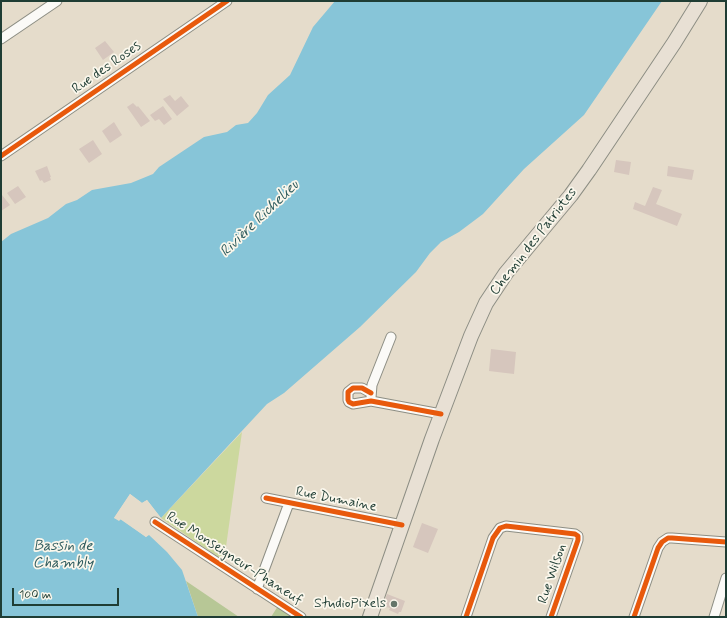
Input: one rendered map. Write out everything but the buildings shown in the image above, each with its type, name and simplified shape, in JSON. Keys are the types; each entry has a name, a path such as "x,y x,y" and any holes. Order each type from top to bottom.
{"main road":[{"name":"Chemin des Patriotes","path":"370,617 441,414 471,336 486,303 506,273 589,170 674,43 700,1"}],"street":[{"path":"1,40 57,1"},
{"name":"Rue des Roses","path":"2,154 227,1"},
{"path":"390,337 371,397 441,414"},
{"name":"Rue Dumaine","path":"266,498 402,525"},
{"name":"Rue Dumaine","path":"257,589 289,502"},
{"name":"Rue Monseigneur-Phaneuf","path":"155,522 301,617"},
{"name":"Rue Wilson","path":"466,617 492,538 500,528 506,526 568,533 578,536 578,540 551,617"},
{"path":"634,617 658,548 662,542 668,538 726,542"},
{"path":"714,617 726,578"}],"green space":[{"path":"242,432 224,561 161,518"},
{"path":"186,581 239,617 198,617"},
{"path":"278,606 296,617 271,617"}],"water":[{"path":"335,1 662,1 584,115 524,169 483,214 459,232 441,242 430,253 416,272 360,327 284,393 267,404 161,518 147,500 142,503 130,494 114,518 120,519 146,537 149,535 167,552 182,570 198,617 1,617 1,242 11,234 48,218 66,204 77,200 92,190 131,183 153,174 159,167 204,137 227,132 236,125 248,123 257,113 268,95 290,75 313,27"}],"pier":[{"path":"130,494 142,503 147,500 161,518 160,520 146,502 142,505 131,497 117,517 121,517 146,535 150,533 146,537 121,519 119,521 114,518"}],"cycle path":[{"path":"1,156 227,1"},
{"path":"371,393 362,388 353,388 348,392 348,400 353,404 371,401 441,414"},
{"path":"266,498 402,525"},
{"path":"155,522 301,617"},
{"path":"466,617 493,538 500,528 506,526 575,534 578,536 578,540 551,617"},
{"path":"634,617 658,548 662,542 668,538 726,542"}],"place":[{"name":"StudioPixels","path":"394,604"}],"water label":[{"name":"Rivière Richelieu","path":"260,219"},
{"name":"Bassin de Chambly","path":"63,556"}]}
